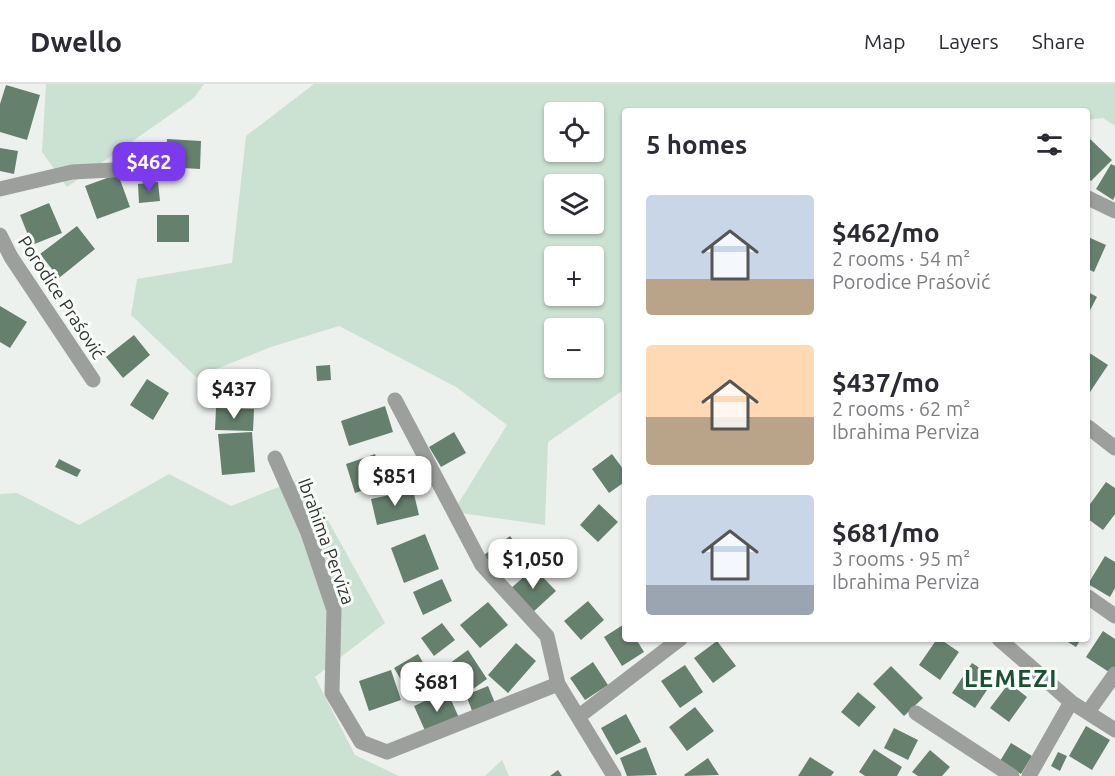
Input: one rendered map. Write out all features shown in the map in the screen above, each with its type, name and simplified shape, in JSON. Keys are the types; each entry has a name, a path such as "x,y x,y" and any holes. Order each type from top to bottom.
{"street":[{"path":"0,189 72,172 133,169"},
{"path":"1090,199 1115,211"},
{"name":"Porodice Praśović","path":"0,235 11,257 93,380"},
{"path":"395,400 482,565 547,636 558,684 614,776"},
{"path":"1090,429 1115,448"},
{"name":"Ibrahima Perviza","path":"275,458 308,533 334,610 332,693 361,742 387,752 558,684"},
{"path":"1090,598 1115,616"},
{"path":"578,717 676,642"},
{"path":"1002,642 1071,702 1115,730"},
{"path":"1088,712 1115,674"},
{"path":"1029,776 1071,702"},
{"path":"916,713 1012,776"}],"green space":[{"path":"46,84 204,84 194,98 67,187 42,152"},
{"path":"314,84 1115,84 1115,126 1103,118 1090,120 1090,108 622,108 622,391 548,442 545,525 453,512 507,425 456,387 339,326 271,347 196,377 131,315 137,279 232,263 246,136"},
{"path":"169,474 231,506 304,477 385,623 315,677 355,755 399,776 0,776 0,494 17,493 79,525"},
{"path":"502,760 509,776 485,776"}],"building":[{"path":"6,85 40,95 27,140 0,132 0,104"},
{"path":"167,139 201,141 200,169 165,167"},
{"path":"1090,139 1112,160 1090,180"},
{"path":"0,148 18,151 14,174 0,171"},
{"path":"1111,164 1115,166 1113,200 1096,189"},
{"path":"118,174 130,207 97,219 85,186"},
{"path":"158,182 160,201 139,203 138,184"},
{"path":"49,203 62,233 32,245 20,215"},
{"path":"157,215 189,215 189,242 157,242"},
{"path":"77,226 95,249 59,278 40,254"},
{"path":"1090,238 1106,245 1094,272 1090,270"},
{"path":"1090,293 1097,297 1090,310"},
{"path":"0,306 27,322 10,348 0,342"},
{"path":"134,335 150,355 123,378 106,357"},
{"path":"1090,353 1108,365 1090,392"},
{"path":"330,365 331,380 317,381 316,366"},
{"path":"147,379 169,393 153,420 130,405"},
{"path":"385,406 393,432 349,446 341,421"},
{"path":"216,408 254,409 253,431 215,430"},
{"path":"252,432 255,472 222,475 218,434"},
{"path":"454,432 466,453 441,467 429,447"},
{"path":"375,454 385,483 355,493 346,464"},
{"path":"612,454 622,468 622,484 609,493 592,469"},
{"path":"59,459 81,470 77,477 55,467"},
{"path":"1106,482 1115,488 1115,514 1103,530 1090,520 1090,504"},
{"path":"413,490 419,515 377,525 371,499"},
{"path":"599,504 618,522 598,542 580,525"},
{"path":"425,534 439,569 404,583 391,548"},
{"path":"510,536 524,554 499,574 484,555"},
{"path":"1105,556 1115,562 1115,588 1110,597 1090,585 1090,581"},
{"path":"534,568 556,591 532,613 510,589"},
{"path":"442,579 452,601 423,615 413,592"},
{"path":"588,601 604,620 581,640 564,621"},
{"path":"488,602 508,625 480,648 460,625"},
{"path":"442,623 455,640 434,656 421,638"},
{"path":"622,626 622,642 638,642 644,652 622,666 604,637"},
{"path":"1103,631 1115,639 1115,670 1112,674 1086,657"},
{"path":"718,642 736,666 713,683 694,658"},
{"path":"935,642 944,642 959,652 940,680 919,665"},
{"path":"1068,642 1079,642 1076,647"},
{"path":"516,643 536,661 508,693 488,675"},
{"path":"468,650 487,679 466,694 446,666"},
{"path":"418,654 437,686 413,700 394,668"},
{"path":"593,662 608,685 585,700 570,678"},
{"path":"972,663 995,678 975,708 952,693"},
{"path":"685,665 703,692 680,708 661,681"},
{"path":"891,666 923,698 904,716 873,684"},
{"path":"391,670 401,700 369,711 359,681"},
{"path":"1009,683 1027,697 1009,722 990,708"},
{"path":"488,686 497,708 474,716 466,695"},
{"path":"447,691 460,720 427,735 414,706"},
{"path":"858,692 876,707 859,727 841,712"},
{"path":"695,707 714,731 687,751 669,727"},
{"path":"626,714 641,742 616,755 601,728"},
{"path":"1086,726 1110,740 1092,770 1069,756"},
{"path":"894,728 918,740 908,760 884,748"},
{"path":"1011,743 1032,756 1021,774 1000,761"},
{"path":"646,747 657,775 627,776 620,758"},
{"path":"874,749 902,767 897,776 865,776 859,772"},
{"path":"930,750 950,767 942,776 918,776 912,772"},
{"path":"1058,752 1067,756 1060,771 1051,766"},
{"path":"810,757 834,772 831,776 798,776"},
{"path":"708,758 719,775 684,775"},
{"path":"558,770 562,776 550,776"}],"district":[{"name":"LEMEZI","path":"1011,678"}]}
